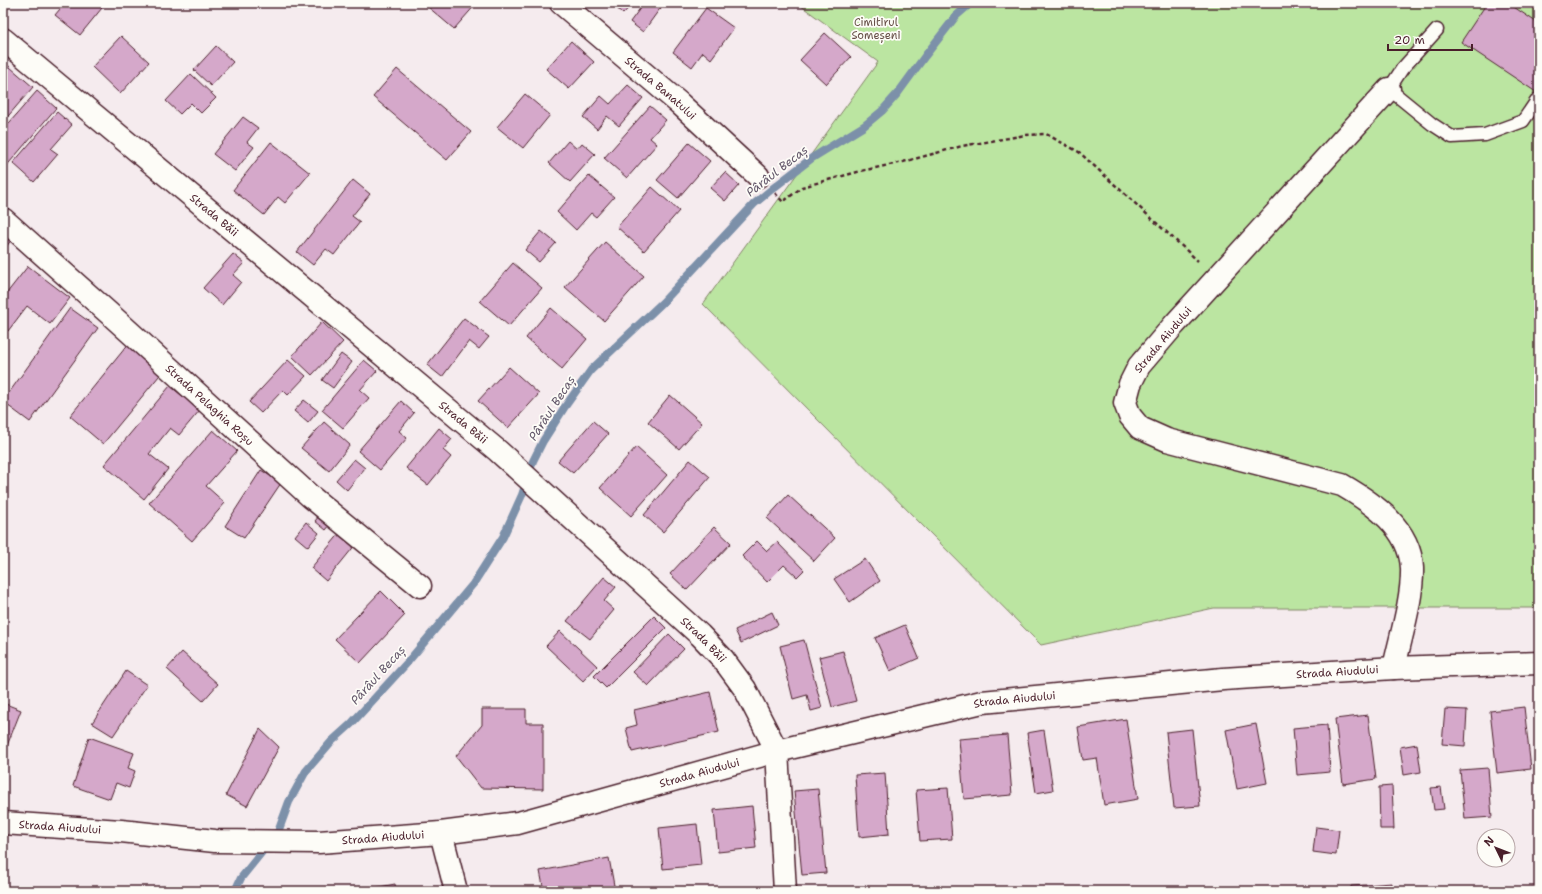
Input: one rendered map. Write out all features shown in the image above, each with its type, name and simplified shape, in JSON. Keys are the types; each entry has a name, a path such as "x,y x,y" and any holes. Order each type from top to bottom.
{"street":[{"name":"Strada Banatului","path":"561,3 679,103 758,176"},
{"name":"Strada Băii","path":"3,39 498,451 556,502 700,635 723,659 745,689 777,751 785,891"},
{"name":"Strada Aiudului","path":"1389,89 1139,366 1130,384 1126,403 1130,416 1140,428 1167,440 1342,485 1362,497 1380,511 1395,526 1407,546 1412,568 1410,593 1394,668"},
{"name":"Strada Pelaghia Roșu","path":"3,219 310,496 420,586"},
{"name":"Strada Aiudului","path":"3,824 121,832 215,841 319,842 441,833 518,822 777,751 982,702 1223,679 1394,668 1539,663"},
{"path":"441,833 456,891"}],"lane":[{"path":"1437,30 1402,69 1389,89 1432,124 1452,137 1485,135 1523,121 1538,99"}],"path":[{"path":"784,202 802,187 860,171 903,162 962,146 1026,135 1046,134 1079,152 1217,278"}],"green space":[{"name":"Cimitirul Someșeni","path":"797,3 1539,3 1539,608 1214,608 1041,645 703,304 878,62"}],"building":[{"path":"65,3 106,3 80,35 55,15"},
{"path":"429,3 477,3 454,29 427,6"},
{"path":"611,3 633,3 623,14"},
{"path":"644,3 664,3 643,32 630,22"},
{"path":"1487,3 1508,3 1539,24 1539,94 1461,42"},
{"path":"706,8 734,28 711,59 703,52 692,67 673,52"},
{"path":"825,33 851,57 826,84 800,60"},
{"path":"121,36 149,62 120,94 92,67"},
{"path":"571,41 594,62 569,89 546,69"},
{"path":"216,46 233,62 211,86 194,70"},
{"path":"3,61 33,87 3,122"},
{"path":"397,69 471,132 447,160 373,97"},
{"path":"191,74 216,98 201,113 191,103 180,114 166,101"},
{"path":"628,85 643,98 619,126 607,116 597,129 583,117 601,96 610,104"},
{"path":"37,91 56,108 3,170 3,130"},
{"path":"525,94 550,115 523,148 497,127"},
{"path":"650,106 666,120 650,138 657,144 627,178 604,158"},
{"path":"57,112 72,125 51,149 58,154 34,182 13,163"},
{"path":"243,117 258,128 247,142 254,147 235,171 213,154"},
{"path":"568,141 577,149 582,143 595,154 570,182 549,163"},
{"path":"271,142 310,173 285,203 278,197 264,215 233,190"},
{"path":"689,143 710,161 678,198 657,180"},
{"path":"725,172 739,185 725,201 710,188"},
{"path":"589,176 614,197 596,217 591,213 576,230 557,212"},
{"path":"353,180 370,194 352,216 360,222 334,255 326,249 313,265 297,252"},
{"path":"652,187 679,211 644,251 617,227"},
{"path":"541,231 556,243 539,262 525,250"},
{"path":"3,233 12,239 3,251"},
{"path":"605,242 644,276 604,321 565,287"},
{"path":"233,254 244,263 233,275 241,282 222,305 203,288"},
{"path":"513,263 542,288 509,326 480,301"},
{"path":"28,266 70,298 50,324 27,306 8,331 3,327 3,298"},
{"path":"70,308 98,328 30,422 3,401"},
{"path":"551,308 587,339 562,369 526,338"},
{"path":"464,318 489,337 479,349 469,341 442,377 427,365"},
{"path":"322,322 343,342 312,375 292,356"},
{"path":"130,342 164,370 103,444 70,416"},
{"path":"341,354 352,362 333,388 322,380"},
{"path":"288,360 306,376 288,395 283,390 261,413 249,402"},
{"path":"364,360 377,371 360,390 369,398 343,428 322,410"},
{"path":"509,367 539,394 508,428 478,401"},
{"path":"170,386 200,410 179,435 170,428 149,454 168,469 144,499 104,465"},
{"path":"670,395 702,423 679,449 648,422"},
{"path":"304,400 318,411 308,423 294,411"},
{"path":"401,401 414,413 399,431 407,438 380,470 358,451"},
{"path":"593,421 608,434 573,473 558,461"},
{"path":"324,422 350,445 329,471 301,448"},
{"path":"439,428 452,439 443,450 451,457 428,485 406,468"},
{"path":"213,430 237,451 206,486 225,503 192,541 149,503"},
{"path":"636,447 667,475 631,516 600,488"},
{"path":"354,459 365,468 347,490 336,480"},
{"path":"690,460 710,477 663,532 644,515"},
{"path":"261,470 281,483 244,538 225,526"},
{"path":"788,495 835,538 814,561 767,518"},
{"path":"323,511 334,520 326,530 315,521"},
{"path":"306,522 319,533 308,547 295,536"},
{"path":"714,527 731,543 687,590 670,574"},
{"path":"341,532 356,544 326,581 311,568"},
{"path":"757,541 767,551 777,542 804,570 797,577 784,565 767,582 742,556"},
{"path":"865,559 880,581 850,602 834,579"},
{"path":"604,577 616,587 604,601 614,610 590,639 567,621"},
{"path":"381,591 405,615 360,663 335,639"},
{"path":"772,612 778,625 741,643 735,630"},
{"path":"654,616 666,628 606,688 594,676"},
{"path":"905,625 919,658 890,671 875,638"},
{"path":"560,631 597,666 583,681 546,646"},
{"path":"669,634 684,649 648,686 633,672"},
{"path":"804,640 822,708 811,711 807,695 793,699 780,646"},
{"path":"843,651 856,701 832,707 819,657"},
{"path":"182,652 218,684 203,701 167,669"},
{"path":"126,671 147,685 113,736 92,723"},
{"path":"710,692 719,732 632,752 626,728 637,725 634,710"},
{"path":"3,703 21,710 3,756"},
{"path":"1524,707 1531,769 1497,773 1490,711"},
{"path":"482,709 526,709 526,723 543,723 543,789 481,788 456,756 482,725"},
{"path":"1445,709 1467,710 1465,746 1442,744"},
{"path":"1368,715 1376,779 1343,784 1335,719"},
{"path":"1126,719 1138,799 1104,805 1097,758 1083,760 1078,727"},
{"path":"1256,724 1267,783 1237,789 1226,730"},
{"path":"1327,725 1330,772 1297,775 1293,728"},
{"path":"260,729 279,747 247,806 226,795"},
{"path":"1192,729 1200,806 1174,808 1166,732"},
{"path":"1044,730 1053,790 1036,793 1027,733"},
{"path":"1007,735 1012,795 964,799 959,739"},
{"path":"89,737 134,753 128,768 135,771 129,788 116,783 110,799 73,786"},
{"path":"1417,744 1421,772 1404,775 1400,747"},
{"path":"1488,768 1492,817 1465,819 1460,770"},
{"path":"885,773 889,834 859,837 855,775"},
{"path":"1392,786 1394,829 1380,829 1379,787"},
{"path":"1441,787 1444,809 1434,810 1431,788"},
{"path":"948,788 952,839 920,841 916,790"},
{"path":"818,789 826,873 802,875 794,791"},
{"path":"752,806 756,848 718,852 714,810"},
{"path":"697,824 701,865 663,869 659,828"},
{"path":"1316,827 1339,830 1336,855 1313,852"},
{"path":"609,858 615,891 544,891 540,871"},
{"path":"1392,883 1392,891 1351,891 1351,886"},
{"path":"395,884 396,891 358,891"}],"waterway":[{"name":"Pârâul Becaș","path":"235,891 241,878 278,832 289,802 306,771 331,742 351,724 406,664 473,584 503,537 522,495 533,461 543,441 591,370 663,302 754,204 812,158 864,126 882,111 898,93 956,16 971,3"}]}
